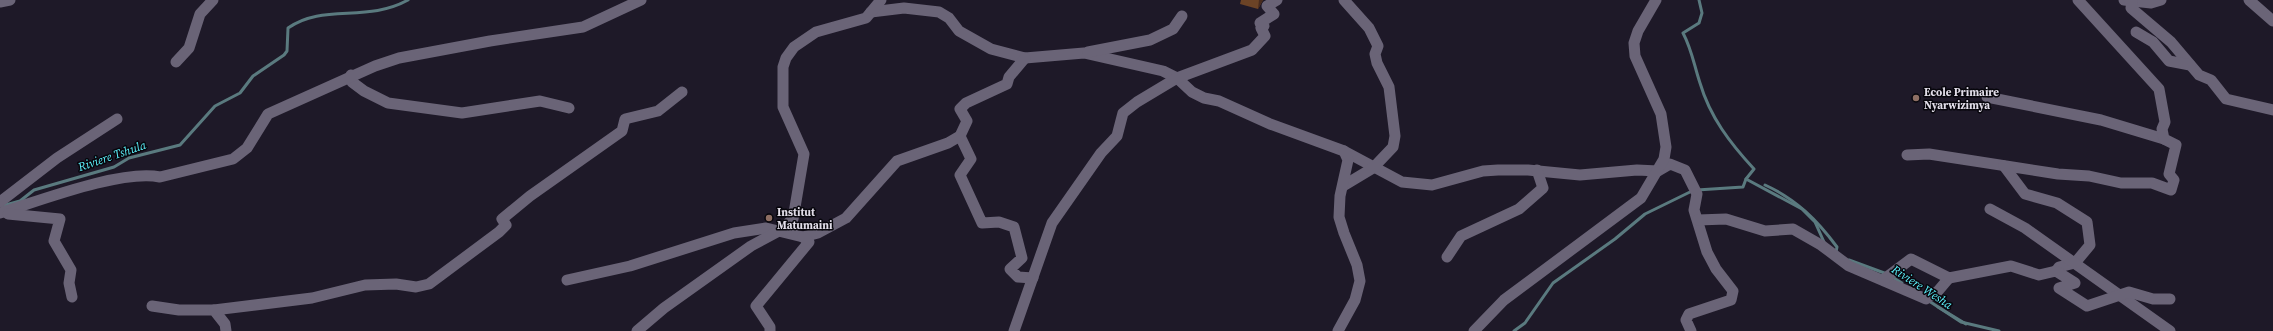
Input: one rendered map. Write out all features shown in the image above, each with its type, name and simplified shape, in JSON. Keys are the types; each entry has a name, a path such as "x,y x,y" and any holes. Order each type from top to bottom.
{"street":[{"path":"0,1 10,0"},
{"path":"176,62 189,48 197,18 208,2 213,0"},
{"path":"0,213 95,184 190,171 233,159 247,148 268,114 352,75 399,58 490,41 583,27 612,15 641,0"},
{"path":"637,331 664,308 751,246 779,232 793,219 804,154 784,107 783,67 786,58 794,47 816,32 860,21 871,12 881,0"},
{"path":"1014,331 1052,223 1101,153 1117,136 1123,113 1137,102 1177,78 1252,50 1265,36 1261,28 1264,26 1260,23 1274,14 1267,6 1277,0"},
{"path":"1343,186 1373,168 1393,147 1395,136 1389,87 1377,63 1375,54 1378,46 1375,37 1344,0"},
{"path":"1474,331 1504,300 1641,198 1658,171 1664,159 1666,147 1661,114 1638,67 1634,43 1638,31 1656,0"},
{"path":"2078,0 2158,89 2165,122 2162,129 2164,139"},
{"path":"2161,0 2151,3 2128,0 2131,8 2171,42 2200,75 2211,80 2226,99 2273,110"},
{"path":"2249,0 2273,21"},
{"path":"871,12 904,8 939,12 949,18 959,31 991,49 1025,58 1084,53 1150,40 1173,29 1182,16"},
{"path":"2136,32 2153,42 2169,61 2190,64"},
{"path":"1084,53 1144,66 1177,78 1192,92 1204,98 1219,101 1270,124 1344,151 1361,159 1373,168 1402,182 1432,185 1483,171 1537,170 1580,175 1637,170 1658,171 1670,164 1685,170 1695,190 1694,210 1707,252 1716,269 1733,291 1731,300 1689,314 1686,320 1691,331"},
{"path":"803,237 825,230 846,218 897,161 912,155 933,150 960,136 967,121 960,109 966,104 1007,84 1009,77 1025,58"},
{"path":"352,75 352,82 364,91 388,103 462,113 540,101 569,108"},
{"path":"152,306 179,310 214,310 312,298 364,284 396,284 416,287 429,284 499,232 506,225 502,219 505,214 516,209 517,205 526,197 555,179 586,154 622,131 625,119 658,111 682,92"},
{"path":"1907,155 1929,154 2004,166 2090,176 2121,183 2152,183 2172,190 2174,180 2169,174 2176,145 2164,139 2101,120 1987,97"},
{"path":"0,202 36,171 72,145 117,119"},
{"path":"960,136 971,159 960,175 965,191 977,206 982,223 999,222 1014,227 1022,258 1010,269 1018,277 1033,278"},
{"path":"1338,331 1352,307 1360,282 1356,258 1340,218 1343,186 1348,160 1344,151"},
{"path":"2004,166 2025,194 2057,203 2087,222 2090,245 2075,263 2059,267 2056,272"},
{"path":"1447,257 1461,236 1518,209 1543,188 1537,170"},
{"path":"1990,209 2025,228 2118,295 2145,311 2170,331"},
{"path":"0,213 19,214 60,220 54,241 71,270 69,283 72,297"},
{"path":"1698,220 1726,219 1765,231 1793,229 1822,245 1849,266 1926,299 1938,291 1949,278"},
{"path":"567,280 630,266 734,233 766,228 803,237 809,242 756,306 770,327 770,331"},
{"path":"1883,280 1911,259 1949,278 2011,266 2039,275 2056,272 2075,284 2059,288 2087,306 2129,292 2153,299 2170,299"},
{"path":"214,310 225,324 226,331"}],"waterway":[{"name":"Riviere Tshula","path":"2,206 20,201 34,190 114,167 129,158 180,145 215,106 240,93 253,76 284,55 287,51 288,28 316,16 377,11 393,7 408,0"},
{"path":"1699,0 1702,13 1699,23 1683,33 1689,45 1709,107 1729,139 1754,169 1746,179"},
{"path":"1697,190 1743,187 1746,179"},
{"name":"Riviere Wesha","path":"1746,179 1802,209 1815,222 1824,242"},
{"name":"Riviere Wesha","path":"1765,185 1787,197 1814,219 1837,247 1836,252"},
{"path":"1514,331 1525,323 1553,283 1615,239 1645,214 1692,191"},
{"name":"Riviere Wesha","path":"1849,260 1887,274"},
{"name":"Riviere Wesha","path":"1892,277 1902,283"},
{"name":"Riviere Wesha","path":"1929,301 1940,308"},
{"name":"Riviere Wesha","path":"1940,308 1964,323"},
{"name":"Riviere Wesha","path":"1940,308 1964,323"},
{"name":"Riviere Wesha","path":"1964,323 1999,331"}],"place":[{"name":"Ecole Primaire Nyarwizimya","path":"1916,98"},
{"name":"Institut Matumaini","path":"769,218"}]}
